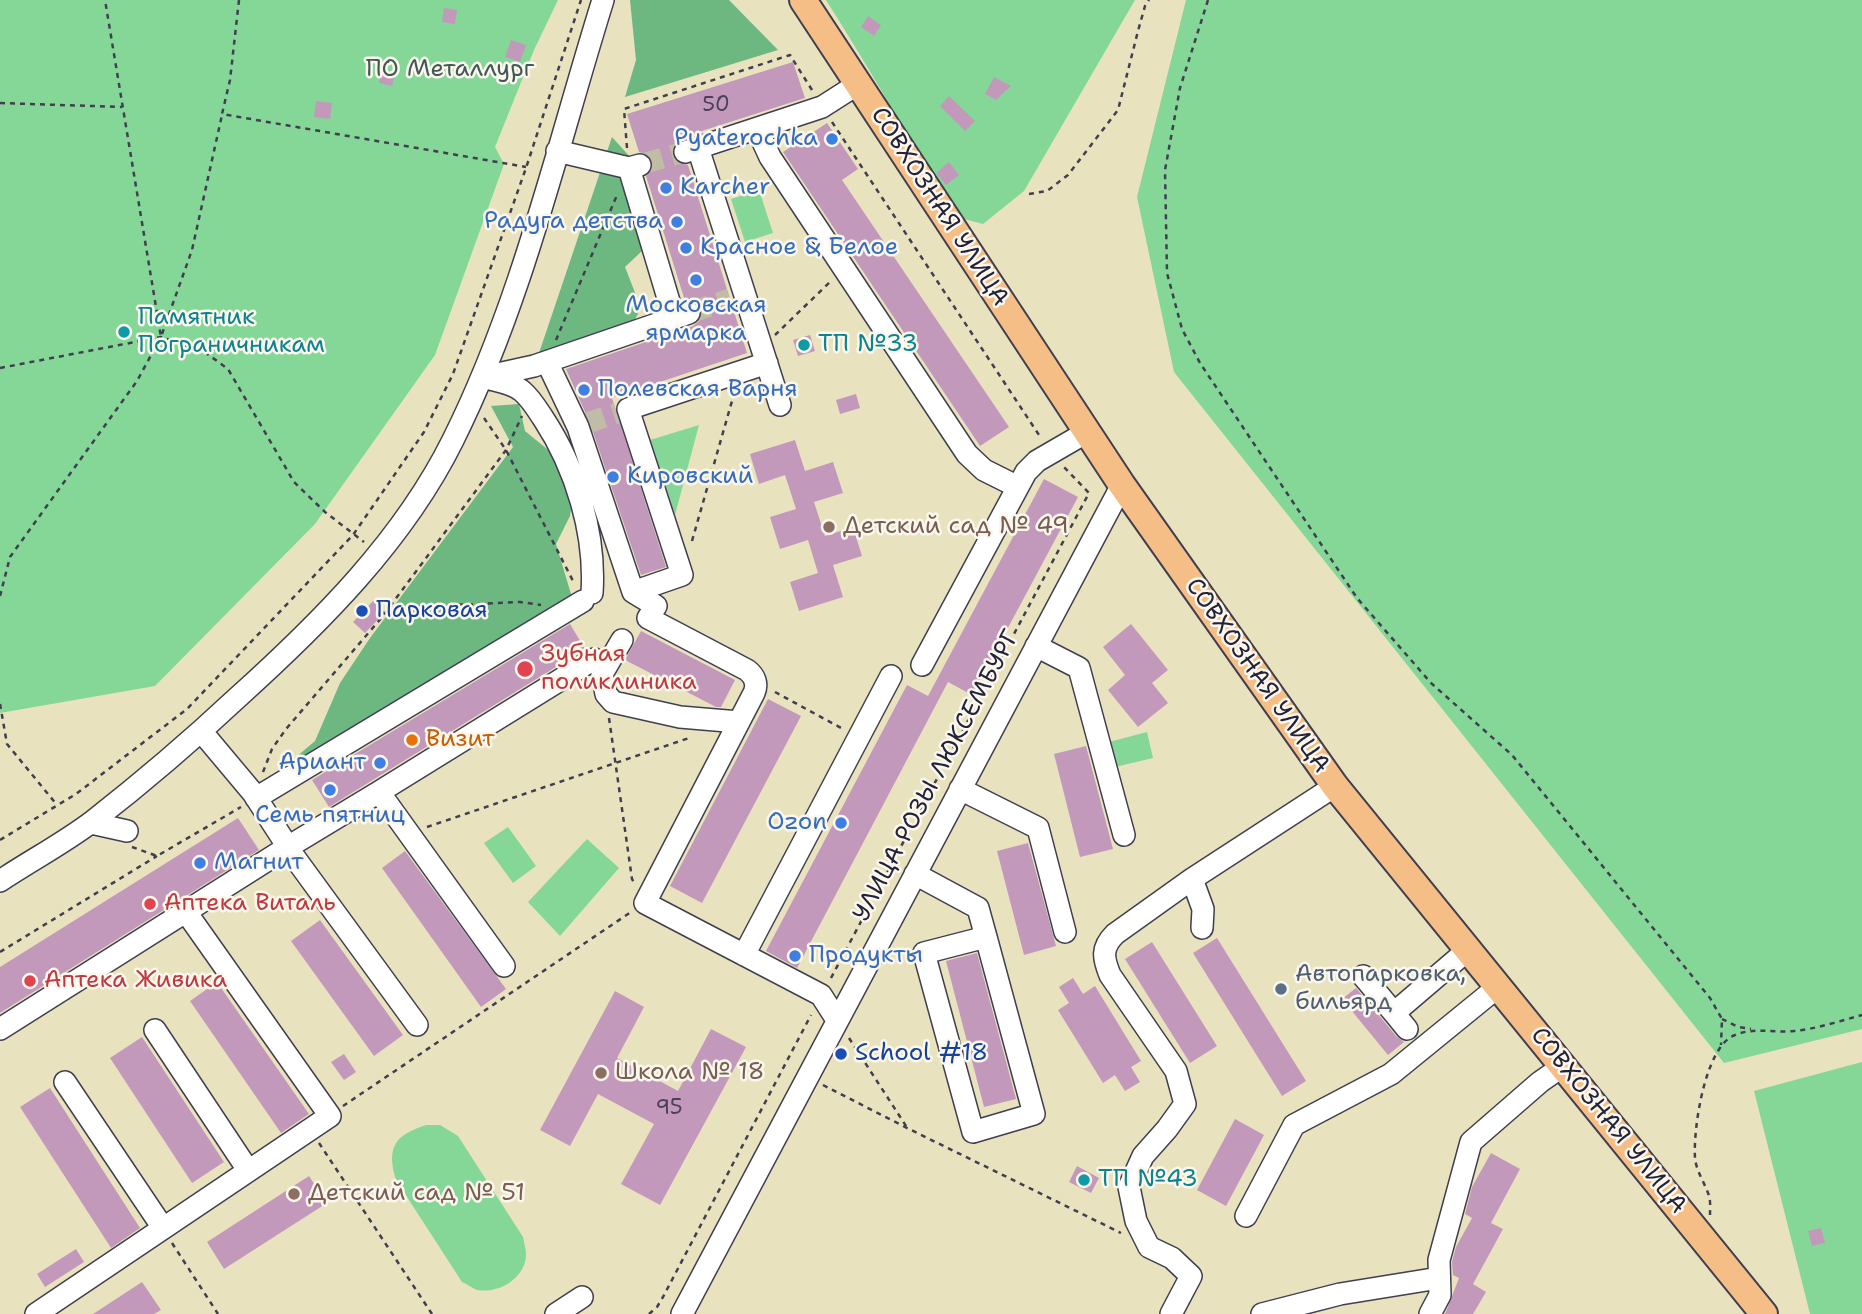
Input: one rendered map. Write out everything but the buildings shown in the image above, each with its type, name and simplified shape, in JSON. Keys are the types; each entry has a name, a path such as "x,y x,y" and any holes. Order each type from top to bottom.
{"main road":[{"name":"СОВХОЗНАЯ УЛИЦА","path":"803,0 1122,485 1335,786 1763,1314"}],"street":[{"path":"0,881 91,822 201,731 287,652 379,552 420,498 452,443 472,401 513,297 603,0"},
{"path":"780,405 737,297 691,150 822,107 858,84"},
{"path":"757,129 770,157 972,460 1018,487"},
{"path":"483,377 547,362 681,315 636,166 557,151"},
{"path":"633,592 682,575 623,411 763,358"},
{"path":"547,362 581,425 633,592 656,606 648,618 747,670 756,682 754,693 645,903 821,995 837,1020"},
{"path":"256,799 588,597 594,565 576,485 556,438 521,389 483,377"},
{"path":"549,427 581,425"},
{"path":"922,665 1032,466 1087,432"},
{"name":"УЛИЦА РОЗЫ ЛЮКСЕМБУРГ","path":"682,1314 1122,485"},
{"path":"622,640 602,674 606,694 613,702 680,717 739,722"},
{"path":"1036,646 1079,668 1124,835"},
{"path":"0,1029 288,847 594,659"},
{"path":"744,955 891,676"},
{"path":"201,731 256,799 417,1025"},
{"path":"1171,1314 1191,1276 1172,1258 1149,1247 1136,1221 1129,1187 1143,1156 1185,1104 1175,1071 1110,975 1104,961 1104,951 1107,942 1115,934 1192,879 1335,786"},
{"path":"960,789 1038,828 1065,932"},
{"path":"379,792 504,966"},
{"path":"91,822 124,837"},
{"path":"915,874 978,908 986,937 1034,1114 972,1132 924,953 986,937"},
{"path":"1192,879 1203,909 1202,928"},
{"path":"36,1314 330,1116 186,912"},
{"path":"1363,976 1401,1021 1469,949"},
{"path":"1245,1216 1294,1125 1391,1074 1499,986"},
{"path":"155,1030 248,1170"},
{"path":"1430,1314 1440,1295 1439,1260 1471,1142 1563,1066"},
{"path":"65,1082 163,1228"},
{"path":"1262,1314 1340,1294 1439,1278"},
{"path":"556,1314 582,1297"}],"path":[{"path":"105,0 161,337"},
{"path":"0,596 10,556 137,381 161,337 192,250 230,80 239,0"},
{"path":"0,840 76,794 187,709 354,535 424,432 453,374 581,0"},
{"path":"1029,194 1047,191 1068,175 1118,110 1145,6 1149,0"},
{"path":"1208,0 1180,88 1166,170 1167,273 1182,329 1200,363 1357,598 1431,682 1512,755 1710,998 1722,1019 1721,1045 1708,1075 1695,1125 1695,1161 1710,1197 1709,1246"},
{"path":"547,362 636,166 624,109 790,55 1051,453 1089,493 663,1297 649,1314"},
{"path":"0,103 122,107"},
{"path":"222,114 526,167"},
{"path":"682,575 732,401 748,375 844,270"},
{"path":"0,368 161,337 206,352 228,369 294,482 354,535 379,552"},
{"path":"0,952 256,799 264,766 286,729 388,608 506,450 530,399"},
{"path":"472,401 506,450 588,597"},
{"path":"388,608 520,602 542,605"},
{"path":"756,682 859,737"},
{"path":"330,1116 645,903 632,879 606,694"},
{"path":"0,704 8,744 57,805"},
{"path":"410,833 699,735"},
{"path":"124,837 158,856"},
{"path":"1722,1019 1738,1027 1769,1033 1798,1030 1862,1015"},
{"path":"837,1020 909,1129"},
{"path":"1721,1045 1732,1036 1754,1029"},
{"path":"807,1076 1149,1247"},
{"path":"310,1129 432,1314"},
{"path":"163,1228 218,1314"}],"green space":[{"name":"ПО Металлург","path":"0,0 558,0 534,50 495,147 504,164 435,355 315,524 155,686 0,713"},
{"path":"630,0 729,0 778,50 625,97 636,60"},
{"path":"826,0 1135,0 1024,191 983,224 960,218"},
{"path":"1186,0 1862,0 1862,1029 1724,1063 1174,372 1137,197"},
{"path":"612,137 632,159 637,185 628,202 654,218 643,250 625,267 641,308 631,327 538,356"},
{"path":"759,190 773,233 745,242 731,199"},
{"path":"519,404 525,431 547,449 574,488 570,516 556,544 577,614 268,781 315,741 340,683 370,638 513,447 491,406"},
{"path":"699,425 675,515 650,440"},
{"path":"1147,732 1153,758 1115,767 1109,742"},
{"path":"508,827 536,866 513,883 484,843"},
{"path":"587,839 619,868 560,936 528,902"},
{"path":"1862,1062 1862,1314 1810,1314 1754,1091"},
{"path":"426,1125 440,1125 458,1136 523,1237 525,1263 516,1277 502,1287 477,1290 462,1282 396,1180 392,1159 396,1144 407,1133"}],"tunnel":[{"path":"642,164 684,152"},
{"path":"689,313 730,299"},
{"path":"584,424 617,413"}],"place":[{"name":"Pyaterochka","path":"832,139"},
{"name":"Karcher","path":"666,188"},
{"name":"Радуга детства","path":"677,222"},
{"name":"Красное & Белое","path":"686,248"},
{"name":"Московская ярмарка","path":"696,280"},
{"name":"Памятник Пограничникам","path":"124,332"},
{"name":"ТП №33","path":"804,345"},
{"name":"Полевская Варня","path":"584,390"},
{"name":"Кировский","path":"613,477"},
{"name":"Детский сад № 49","path":"829,527"},
{"name":"Парковая","path":"362,611"},
{"name":"Зубная поликлиника","path":"525,669"},
{"name":"Визит","path":"412,740"},
{"name":"Ариант","path":"380,763"},
{"name":"Семь пятниц","path":"330,790"},
{"name":"Ozon","path":"841,823"},
{"name":"Магнит","path":"200,863"},
{"name":"Аптека Виталь","path":"150,904"},
{"name":"Продукты","path":"795,956"},
{"name":"Аптека Живика","path":"30,981"},
{"name":"Автопарковка, бильярд","path":"1281,989"},
{"name":"School #18","path":"841,1054"},
{"name":"Школа № 18","path":"601,1073"},
{"name":"ТП №43","path":"1084,1180"},
{"name":"Детский сад № 51","path":"294,1194"}]}
